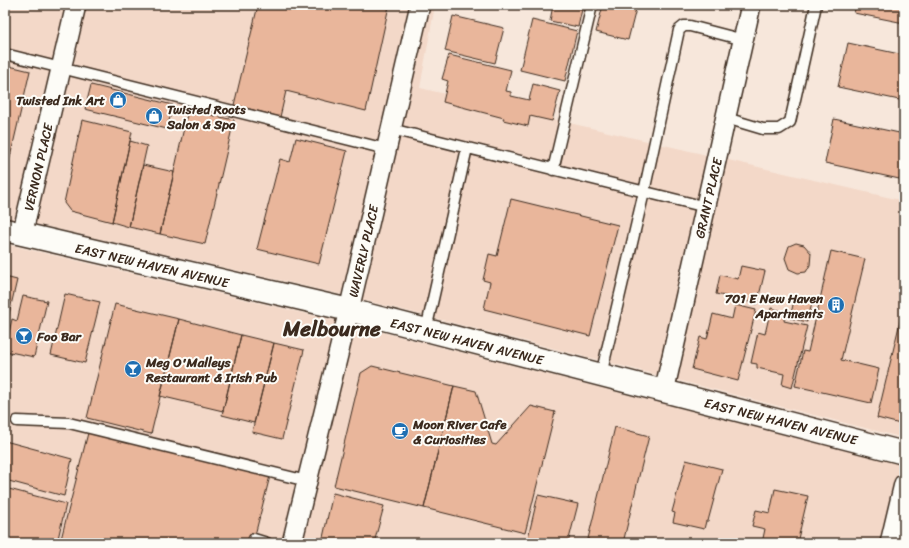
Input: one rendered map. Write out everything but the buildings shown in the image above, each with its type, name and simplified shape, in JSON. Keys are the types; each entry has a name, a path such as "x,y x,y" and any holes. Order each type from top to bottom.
{"street":[{"name":"VERNON PLACE","path":"13,232 61,68 76,5"},
{"name":"WAVERLY PLACE","path":"292,543 349,310 420,5"},
{"name":"GRANT PLACE","path":"664,392 751,5"},
{"name":"EAST NEW HAVEN AVENUE","path":"13,232 349,310 904,453"},
{"path":"890,543 904,484"}],"lane":[{"path":"553,170 592,5"},
{"path":"726,118 763,129 779,129 790,122 816,5"},
{"path":"601,375 644,192 679,30 684,26 690,26 744,40"},
{"path":"5,54 386,149"},
{"path":"391,129 706,207"},
{"path":"426,330 467,148"},
{"path":"17,421 69,423 307,481"},
{"path":"254,539 267,543"}],"shaded area":[{"path":"5,5 435,5 420,88 904,201 904,438 352,297 5,217"},
{"path":"5,244 346,323 904,465 904,543 24,543 5,538"}],"place":[{"name":"Twisted Ink Art","path":"118,100"},
{"name":"Twisted Roots Salon & Spa","path":"154,116"},
{"name":"701 E New Haven Apartments","path":"836,305"},
{"name":"Foo Bar","path":"24,336"},
{"name":"Meg O'Malleys Restaurant & Irish Pub","path":"133,369"},
{"name":"Moon River Cafe & Curiosities","path":"400,431"}],"district":[{"name":"Melbourne","path":"332,329"}]}
